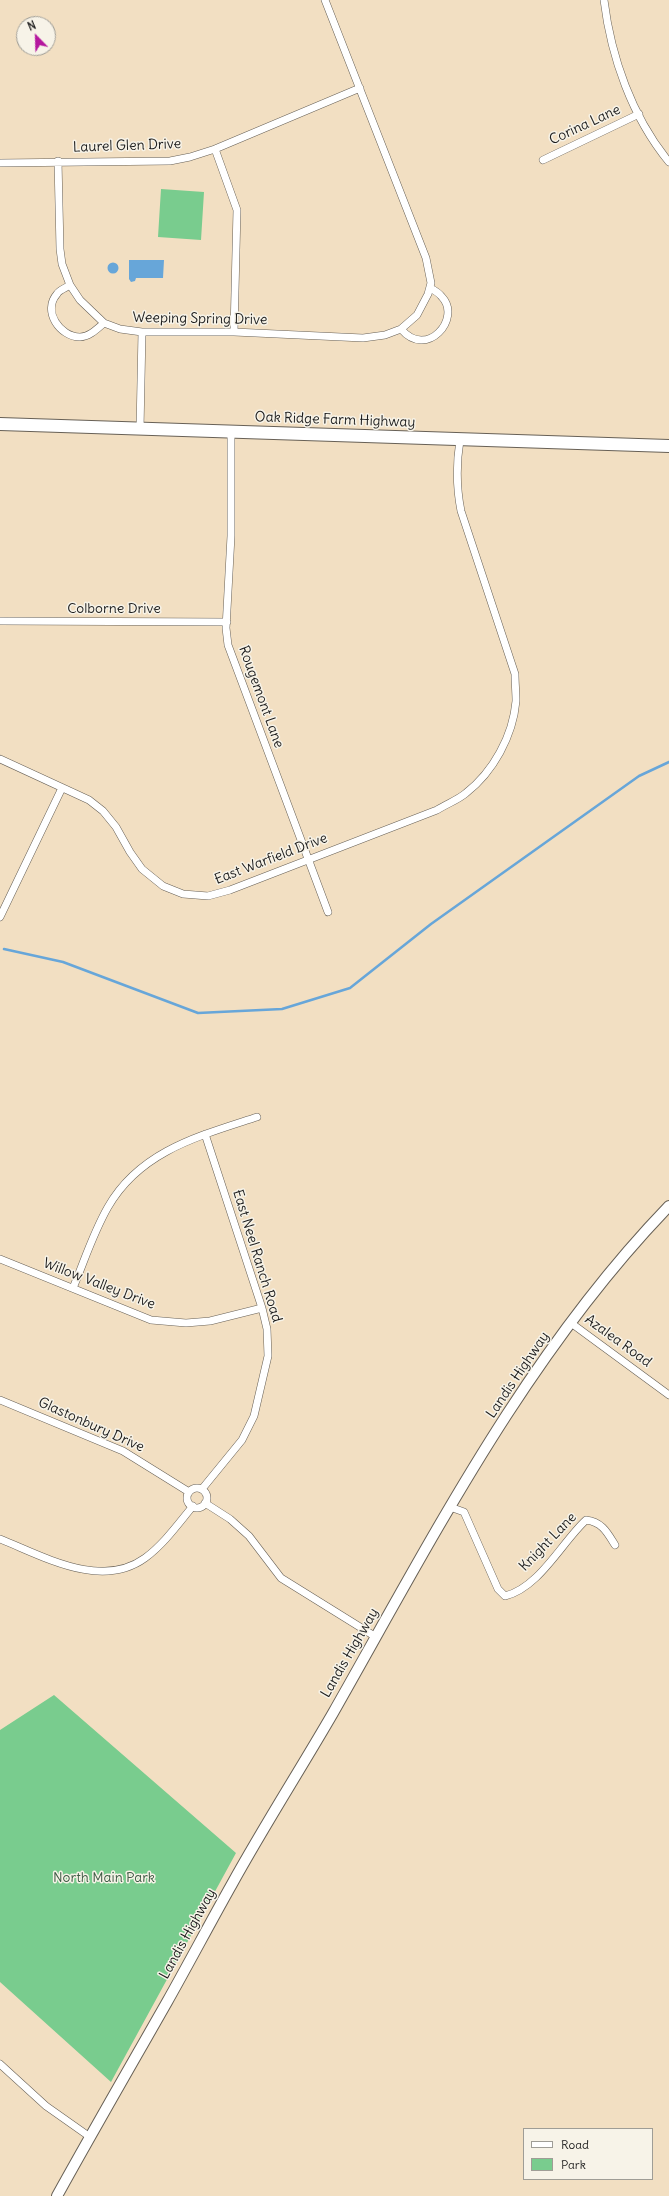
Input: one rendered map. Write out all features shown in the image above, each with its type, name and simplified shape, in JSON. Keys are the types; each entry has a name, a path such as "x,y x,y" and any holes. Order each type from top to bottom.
{"main road":[{"name":"Oak Ridge Farm Highway","path":"0,424 669,446"},
{"name":"Landis Highway","path":"57,2196 232,1884 450,1507 516,1402 571,1322 606,1277 669,1206"}],"street":[{"path":"325,0 426,258 431,283 430,288 442,297 446,303 448,312 446,323 439,333 429,339 415,340 406,336 401,329"},
{"path":"604,0 614,48 622,74 639,114 669,162"},
{"name":"Laurel Glen Drive","path":"0,163 58,161 170,161 215,149 360,88"},
{"name":"Corina Lane","path":"543,160 639,114"},
{"path":"215,149 237,210 234,332"},
{"name":"Weeping Spring Drive","path":"58,161 60,249 62,264 70,285 80,300 104,323 120,329 142,332 234,332 363,338 385,335 401,329 417,315 430,288"},
{"path":"70,285 56,294 52,306 52,317 58,327 68,335 81,337 93,333 104,323"},
{"path":"140,429 142,332"},
{"name":"Rougemont Lane","path":"231,431 231,536 227,622 228,645 234,665 328,912"},
{"name":"East Warfield Drive","path":"0,759 89,800 103,811 116,827 130,852 142,869 163,886 182,894 208,896 230,890 437,810 466,794 485,774 500,754 510,727 516,702 515,674 461,511 457,491 456,461 460,440"},
{"name":"Colborne Drive","path":"0,621 227,622"},
{"path":"0,918 62,788"},
{"path":"73,1288 101,1220 123,1186 140,1168 157,1155 205,1134 257,1118"},
{"name":"East Neel Ranch Road","path":"202,1489 242,1440 254,1416 268,1356 267,1330 262,1308 205,1134"},
{"name":"Willow Valley Drive","path":"0,1259 151,1320 186,1323 210,1321 262,1308"},
{"name":"Azalea Road","path":"571,1322 669,1394"},
{"name":"Glastonbury Drive","path":"0,1400 123,1451 190,1492"},
{"path":"195,1488 202,1489 207,1497 205,1503 199,1507 193,1506 188,1501 190,1492 195,1488"},
{"path":"205,1503 230,1519 249,1536 281,1578 376,1637"},
{"path":"0,1539 70,1566 93,1571 120,1569 144,1559 165,1541 193,1506"},
{"name":"Knight Lane","path":"450,1507 464,1512 498,1590 505,1596 515,1594 545,1568 586,1520 596,1521 606,1529 615,1545"},
{"path":"0,2064 46,2106 90,2137"}],"green space":[{"path":"161,189 204,192 201,240 158,237"},
{"name":"North Main Park","path":"54,1695 236,1853 111,2082 0,1982 0,1730"}],"water":[{"path":"129,260 164,260 163,278 136,278 135,281 131,282 129,279"},
{"path":"111,263 115,263 117,264 117,272 111,273 108,270 108,266"}],"waterway":[{"path":"4,949 63,962 198,1013 282,1009 350,988 431,924 639,776 669,762"}]}
